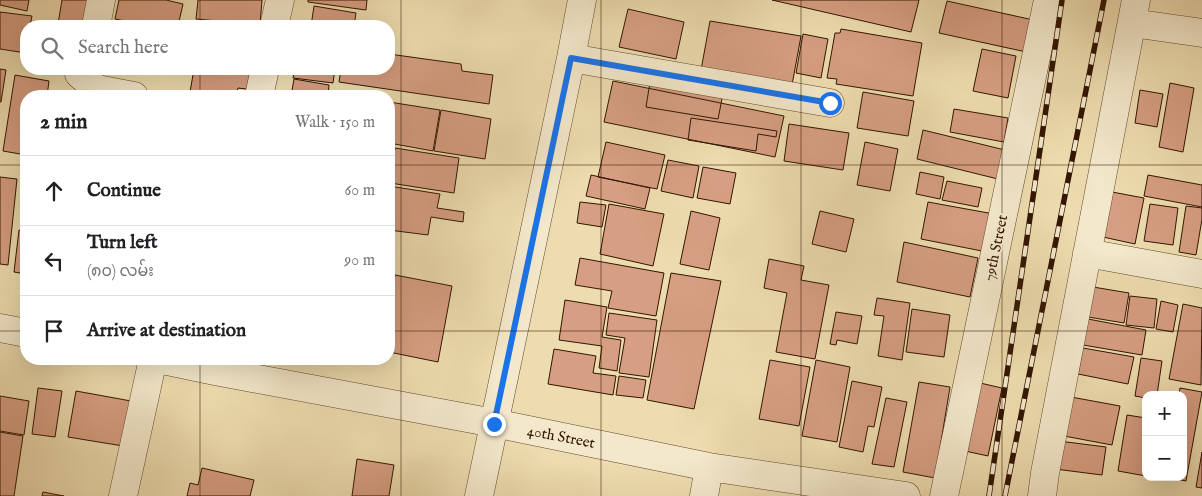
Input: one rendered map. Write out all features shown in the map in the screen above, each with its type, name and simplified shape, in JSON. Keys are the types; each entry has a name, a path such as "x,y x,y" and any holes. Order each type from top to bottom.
{"street":[{"path":"97,20 101,0"},
{"path":"275,20 280,0"},
{"path":"479,496 582,0"},
{"name":"79th Street","path":"944,496 1048,0"},
{"path":"1042,496 1134,12 1202,34"},
{"path":"571,58 830,103"},
{"path":"79,75 97,89 102,90"},
{"path":"260,90 264,75"},
{"path":"1087,254 1202,274"},
{"path":"0,328 20,332"},
{"path":"123,496 152,365"},
{"name":"40th Street","path":"216,365 709,467 906,496"},
{"path":"704,496 709,467"}],"building":[{"path":"0,0 29,0 27,11 0,5"},
{"path":"62,0 98,0 94,20 59,20"},
{"path":"119,0 166,0 183,4 179,20 115,19"},
{"path":"198,0 262,0 260,20 196,19"},
{"path":"308,0 367,0 366,10 308,2"},
{"path":"772,0 919,0 911,32"},
{"path":"947,1 1038,21 1031,53 939,33"},
{"path":"314,6 356,13 355,20 312,20"},
{"path":"628,9 684,22 676,59 619,47"},
{"path":"0,12 32,16 31,20 20,20 20,52 0,49"},
{"path":"710,21 801,36 792,85 701,70"},
{"path":"841,29 922,43 913,96 836,84 837,79 827,78 835,33 840,33"},
{"path":"803,34 828,39 821,78 796,73"},
{"path":"982,49 1016,56 1008,98 973,91"},
{"path":"395,55 461,64 462,71 493,75 489,104 339,82 340,75 395,75"},
{"path":"0,69 6,70 1,102 0,102"},
{"path":"15,75 49,81 48,90 20,90 20,154 3,151"},
{"path":"193,75 257,75 254,90 238,88 238,90 190,90"},
{"path":"294,75 334,75 333,83 293,78"},
{"path":"651,76 724,89 718,119 646,107"},
{"path":"294,79 329,85 329,90 292,90"},
{"path":"613,81 784,116 775,157 604,122"},
{"path":"1170,83 1194,88 1183,152 1159,147"},
{"path":"1140,90 1163,94 1157,127 1135,123"},
{"path":"863,92 914,101 908,136 857,128"},
{"path":"395,103 440,110 433,151 395,144"},
{"path":"954,109 1008,118 1004,142 950,132"},
{"path":"441,110 491,119 485,159 434,151"},
{"path":"691,118 777,131 776,137 758,134 756,151 688,140"},
{"path":"789,124 849,133 843,170 784,161"},
{"path":"923,130 1009,151 1002,180 917,159"},
{"path":"606,142 665,155 657,189 598,177"},
{"path":"865,142 898,149 890,191 857,185"},
{"path":"395,148 459,158 454,193 395,184"},
{"path":"668,160 699,166 693,198 661,191"},
{"path":"703,167 736,173 730,204 697,198"},
{"path":"920,172 944,177 940,199 916,194"},
{"path":"591,175 650,188 645,209 586,196"},
{"path":"1148,175 1202,185 1202,207 1144,196"},
{"path":"0,177 17,179 8,265 0,264"},
{"path":"947,181 982,188 978,207 942,200"},
{"path":"395,187 440,194 437,208 464,212 463,222 431,217 428,235 395,231"},
{"path":"1112,192 1144,198 1135,244 1103,237"},
{"path":"580,202 606,205 602,227 577,223"},
{"path":"928,202 994,214 987,252 921,239"},
{"path":"609,204 664,214 653,266 600,254"},
{"path":"1150,204 1178,208 1173,245 1144,241"},
{"path":"1186,206 1202,208 1196,255 1179,252"},
{"path":"691,211 720,218 709,270 680,264"},
{"path":"820,211 854,219 846,252 812,244"},
{"path":"19,230 20,273 14,272"},
{"path":"904,242 978,258 970,297 897,282"},
{"path":"580,258 664,273 656,316 608,308 612,291 575,285"},
{"path":"769,259 804,266 801,280 829,285 815,359 776,352 787,293 764,288"},
{"path":"671,273 721,281 694,409 647,400"},
{"path":"395,275 452,286 438,362 395,353"},
{"path":"1087,286 1129,293 1124,323 1082,316"},
{"path":"1130,296 1157,299 1154,328 1126,325"},
{"path":"877,298 910,303 902,360 878,356 884,316 874,315"},
{"path":"565,300 607,307 602,337 621,340 617,371 599,368 602,346 559,340"},
{"path":"1161,301 1178,305 1173,332 1156,329"},
{"path":"1183,304 1202,308 1201,385 1169,379"},
{"path":"912,309 950,315 944,357 906,352"},
{"path":"836,312 862,316 857,344 837,340 836,345 830,344"},
{"path":"609,313 657,320 649,377 619,373 625,338 606,335"},
{"path":"1088,319 1146,330 1142,355 1083,345"},
{"path":"1083,348 1134,357 1128,384 1078,374"},
{"path":"554,349 596,356 593,373 616,376 613,395 548,384"},
{"path":"1141,358 1162,361 1158,391 1142,391 1142,397 1135,396"},
{"path":"770,360 810,367 799,426 759,419"},
{"path":"816,360 850,367 837,442 802,436"},
{"path":"619,376 646,380 643,398 616,395"},
{"path":"852,381 882,387 874,427 868,426 863,452 839,447"},
{"path":"919,382 950,387 935,478 903,472"},
{"path":"980,383 1002,388 988,456 965,451"},
{"path":"38,388 62,391 55,437 32,434"},
{"path":"1180,388 1202,392 1187,475 1187,391 1180,391"},
{"path":"76,391 131,401 123,446 68,437"},
{"path":"0,396 29,401 24,435 0,431"},
{"path":"1071,397 1120,406 1112,445 1064,436"},
{"path":"886,398 907,402 894,467 872,464"},
{"path":"1127,415 1142,417 1142,475 1118,471"},
{"path":"0,432 23,436 14,496 0,496"},
{"path":"1059,441 1106,447 1102,475 1055,469"},
{"path":"1202,452 1202,488 1196,487"},
{"path":"357,459 394,465 389,496 352,496"},
{"path":"202,468 254,480 250,496 187,496 190,483 198,485"},
{"path":"43,492 64,496 42,496"}],"railway":[{"path":"989,496 1062,0"},
{"path":"1005,496 1104,0"}],"route":[{"path":"494,424 571,58 830,103"}]}
